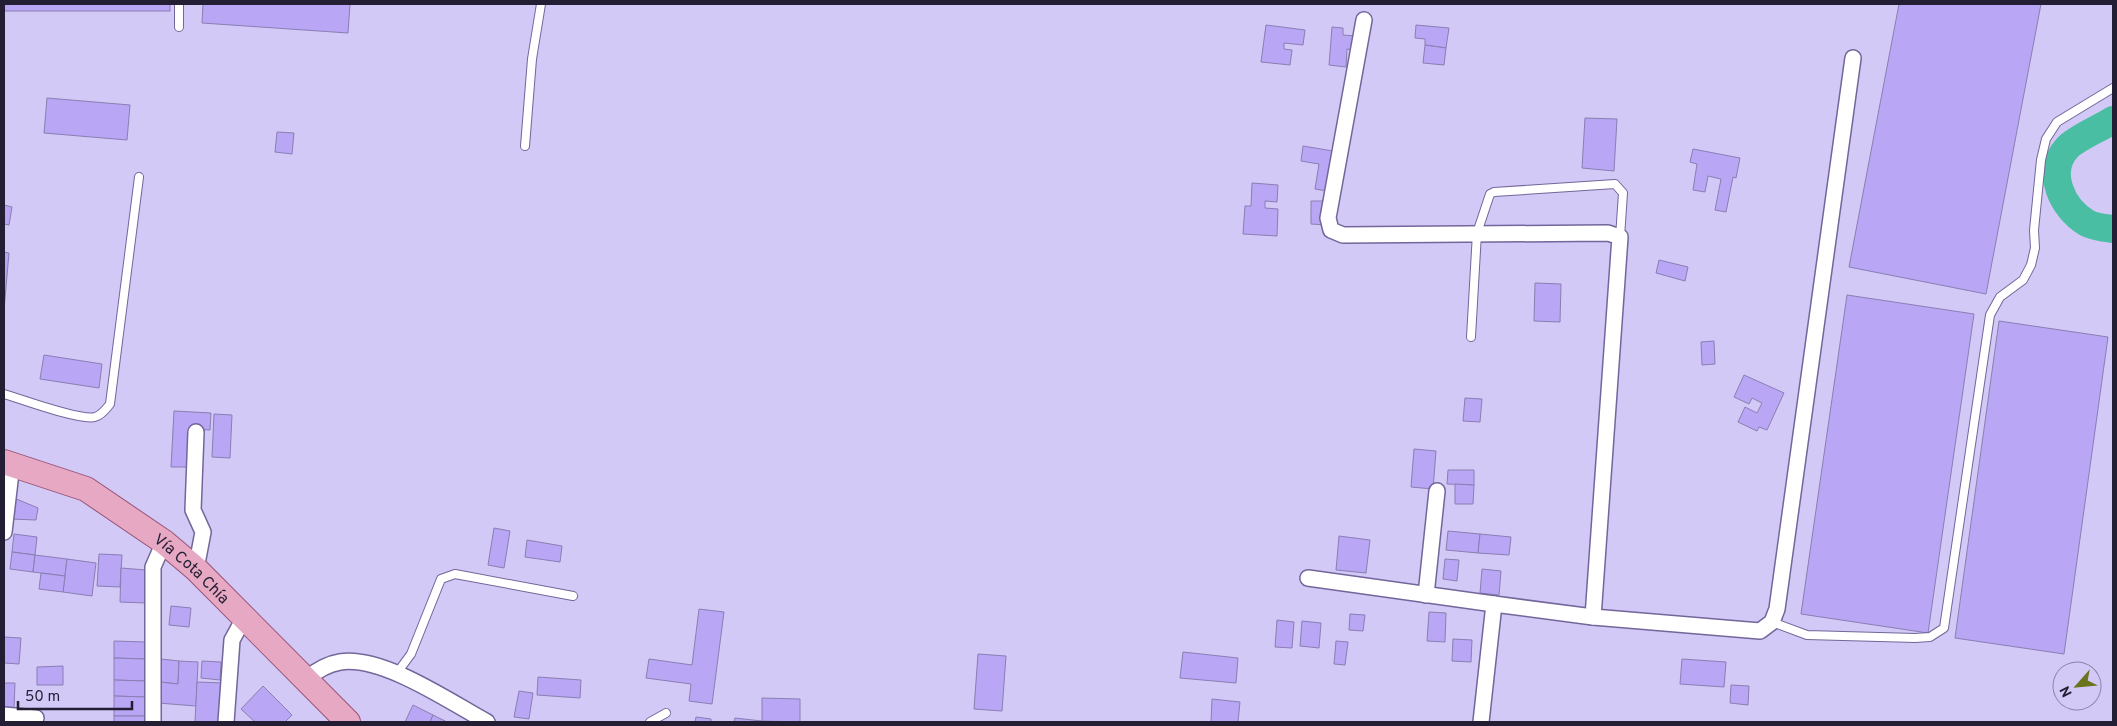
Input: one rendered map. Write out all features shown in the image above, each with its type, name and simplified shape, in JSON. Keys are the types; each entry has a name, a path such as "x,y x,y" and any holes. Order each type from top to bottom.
{"main road":[{"name":"Vía Cota Chía","path":"8,463 86,489 164,542 196,569 348,722"}],"street":[{"path":"1364,20 1328,218 1331,230 1343,235 1608,233 1620,237 1593,617"},
{"path":"1308,578 1593,617 1760,631 1772,622 1777,609 1853,58"},
{"path":"196,432 193,510 202,532 196,569"},
{"path":"4,532 8,463"},
{"path":"1426,595 1437,490"},
{"path":"153,722 153,567 164,542"},
{"path":"1480,722 1494,604"},
{"path":"226,722 232,640 244,618"},
{"path":"306,679 323,667 339,662 362,660 398,673 488,722"},
{"path":"4,715 36,718"}],"lane":[{"path":"179,4 179,27"},
{"path":"525,146 532,59 541,4"},
{"path":"1772,622 1807,635 1930,637 1944,628 1990,315 2000,297 2006,290 2023,280 2031,265 2035,248 2034,230 2041,160 2046,139 2057,122 2113,88"},
{"path":"4,394 81,417 95,417 110,404 139,177"},
{"path":"1471,337 1477,233 1487,201 1494,192 1615,184 1623,193 1620,237"},
{"path":"398,673 412,654 434,592 441,579 455,574 573,596"},
{"path":"650,722 666,713"}],"building":[{"path":"4,4 170,4 170,11 4,11"},
{"path":"203,4 350,4 348,33 202,23"},
{"path":"1899,4 2041,4 1986,294 1849,267"},
{"path":"1266,25 1305,30 1303,45 1284,43 1284,49 1292,50 1290,65 1261,62"},
{"path":"1416,25 1449,28 1446,48 1425,45 1425,39 1415,38"},
{"path":"1332,27 1343,28 1343,35 1356,36 1355,50 1347,49 1346,67 1329,65"},
{"path":"1425,45 1446,48 1444,65 1423,63"},
{"path":"47,98 130,105 127,140 44,133"},
{"path":"1585,118 1617,119 1614,171 1582,168"},
{"path":"277,132 294,133 292,154 275,152"},
{"path":"1303,146 1339,152 1333,192 1315,189 1319,164 1301,161"},
{"path":"1693,149 1740,158 1736,178 1733,177 1726,212 1715,210 1721,179 1708,176 1705,192 1693,190 1697,164 1690,162"},
{"path":"1252,183 1278,185 1277,202 1265,201 1265,208 1278,209 1277,236 1243,234 1245,206 1251,206"},
{"path":"1311,201 1326,201 1326,225 1311,224"},
{"path":"4,205 12,207 9,225 4,224"},
{"path":"4,252 9,253 4,310"},
{"path":"1659,260 1688,267 1685,281 1656,273"},
{"path":"1535,283 1561,284 1560,322 1534,321"},
{"path":"1847,295 1974,314 1928,633 1801,614"},
{"path":"1999,321 2108,337 2064,654 1955,638"},
{"path":"1714,341 1715,364 1702,365 1701,342"},
{"path":"44,355 102,364 99,388 40,379"},
{"path":"1744,375 1784,393 1767,430 1759,427 1757,431 1738,422 1745,407 1757,413 1762,403 1752,398 1749,404 1734,397"},
{"path":"1465,398 1482,399 1480,422 1463,421"},
{"path":"174,411 211,413 210,430 189,429 187,467 171,467"},
{"path":"214,414 232,415 230,458 212,457"},
{"path":"1414,449 1436,451 1433,489 1411,487"},
{"path":"1448,470 1474,470 1474,485 1447,484"},
{"path":"1455,484 1474,485 1473,504 1455,504"},
{"path":"14,498 38,508 36,520 11,519"},
{"path":"494,528 510,531 504,568 488,565"},
{"path":"1448,531 1480,534 1478,553 1446,550"},
{"path":"14,534 37,537 35,555 12,552"},
{"path":"1480,534 1511,537 1509,555 1478,553"},
{"path":"1339,536 1370,540 1366,573 1336,570"},
{"path":"527,540 562,546 560,562 525,557"},
{"path":"12,552 35,555 33,572 10,569"},
{"path":"99,554 122,555 120,587 97,586"},
{"path":"35,555 67,559 65,576 33,572"},
{"path":"67,559 96,563 92,596 63,592"},
{"path":"1445,559 1459,560 1457,581 1443,579"},
{"path":"121,568 146,570 145,603 120,602"},
{"path":"1482,569 1501,571 1499,595 1480,593"},
{"path":"41,573 65,576 63,592 39,589"},
{"path":"171,606 191,608 189,627 169,625"},
{"path":"699,609 724,612 712,704 689,701 691,684 646,678 649,659 692,665"},
{"path":"1429,612 1446,613 1445,642 1427,641"},
{"path":"1350,614 1365,615 1363,631 1349,630"},
{"path":"1277,620 1294,622 1292,648 1275,647"},
{"path":"1302,621 1321,623 1319,648 1300,646"},
{"path":"4,637 21,638 19,664 4,663"},
{"path":"1453,639 1472,640 1471,662 1452,661"},
{"path":"114,641 146,642 146,659 114,658"},
{"path":"1336,641 1348,642 1345,665 1334,664"},
{"path":"1183,652 1238,658 1236,683 1180,678"},
{"path":"978,654 1006,656 1002,711 974,709"},
{"path":"114,658 146,659 146,681 114,680"},
{"path":"161,659 179,661 178,684 160,682"},
{"path":"1682,659 1726,662 1724,687 1680,684"},
{"path":"179,661 198,662 196,706 158,703 160,682 178,684"},
{"path":"202,661 221,662 220,680 201,678"},
{"path":"63,666 63,685 37,685 37,667"},
{"path":"538,677 581,680 580,698 537,695"},
{"path":"114,680 146,681 145,697 114,696"},
{"path":"197,682 224,683 222,722 195,722"},
{"path":"4,683 15,683 14,708 4,708"},
{"path":"1731,685 1749,686 1748,705 1730,703"},
{"path":"263,686 292,715 285,722 255,722 241,709"},
{"path":"519,691 533,693 529,719 514,717"},
{"path":"114,696 145,697 145,716 114,716"},
{"path":"762,698 800,699 800,722 762,721"},
{"path":"1212,699 1240,702 1238,722 1211,722"},
{"path":"413,705 433,715 430,722 405,722"},
{"path":"433,715 447,722 430,722"},
{"path":"114,716 145,716 145,722 114,722"},
{"path":"696,717 711,719 711,722 695,722"},
{"path":"735,718 762,721 762,722 734,722"}],"waterway":[{"path":"2113,120 2067,148 2057,168 2059,189 2070,208 2087,223 2113,229"}]}
